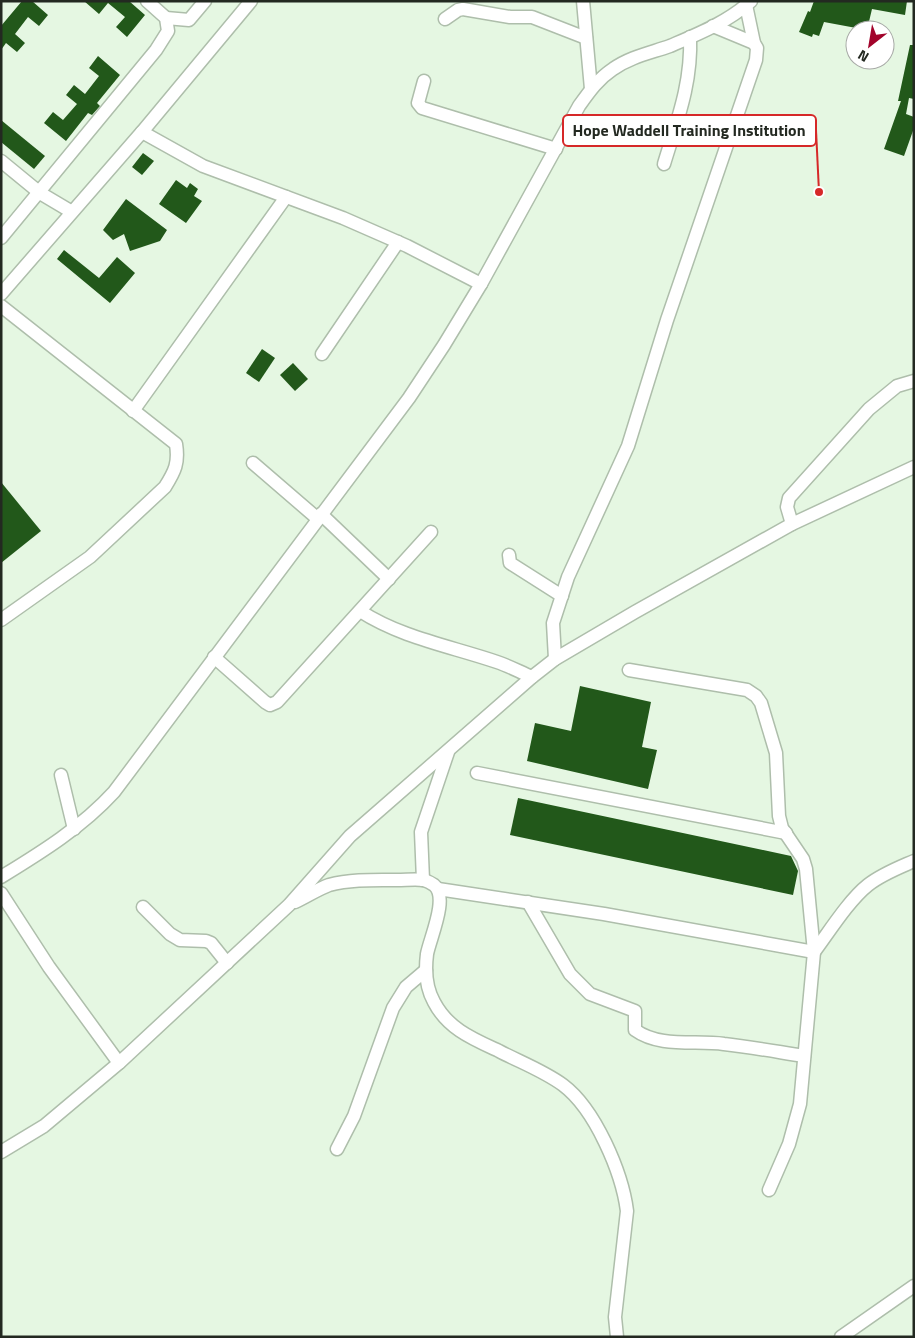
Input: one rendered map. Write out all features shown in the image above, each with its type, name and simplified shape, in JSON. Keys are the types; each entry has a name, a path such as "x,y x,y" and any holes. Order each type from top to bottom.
{"street":[{"path":"147,1 166,18 188,20 205,1"},
{"path":"1,294 142,132 251,1"},
{"path":"583,1 591,89"},
{"path":"1,877 36,856 90,817 114,792 409,398 481,284 591,89 623,63 713,26 739,12 749,3"},
{"path":"556,659 553,623 568,577 628,446 667,320 756,60 757,48 754,44 749,3"},
{"path":"445,19 458,10 463,9 510,17 532,18 586,38"},
{"path":"1,238 156,50 168,31 166,18"},
{"path":"713,26 754,44"},
{"path":"664,164 688,80 691,60 690,36"},
{"path":"424,81 418,103 422,108 556,149"},
{"path":"142,132 202,166 343,218 398,242 481,284"},
{"path":"1,161 40,193 72,212"},
{"path":"133,410 286,197"},
{"path":"322,354 398,242"},
{"path":"1,306 176,444 178,458 174,474 165,487 90,557 1,620"},
{"path":"792,524 787,508 789,498 869,409 896,386 914,381"},
{"path":"253,463 320,516 389,579"},
{"path":"1,1152 44,1126 119,1063 288,905 350,836 532,677 556,659 635,612 792,524 914,467"},
{"path":"214,658 265,702 270,705 277,702 431,532"},
{"path":"509,555 510,563 562,596"},
{"path":"360,610 376,621 407,635 498,662 532,677"},
{"path":"629,670 747,690 756,696 761,703 776,753 782,828 803,859 808,877 814,952 800,1104 789,1144 769,1190"},
{"path":"424,880 421,832 448,752"},
{"path":"477,773 786,833"},
{"path":"61,775 74,829"},
{"path":"814,952 848,907 867,886 883,875 914,861"},
{"path":"288,905 328,886 353,881 424,880 438,889 440,896 438,913 426,970 428,986 433,1001 441,1014 462,1034 542,1072 563,1085 576,1098 596,1125 616,1168 625,1194 627,1211 615,1317 617,1337"},
{"path":"438,889 604,914 814,952"},
{"path":"1,893 49,968 119,1063"},
{"path":"528,902 570,974 590,994 635,1011 635,1030 641,1034 657,1041 723,1044 804,1056"},
{"path":"143,907 170,934 180,940 206,941 211,943 227,963"},
{"path":"337,1149 354,1116 393,1008 406,987 426,970"},
{"path":"841,1337 914,1286"}],"building":[{"path":"22,1 32,1 48,15 39,26 28,17 15,34 25,43 17,52 6,43 1,50 1,26"},
{"path":"84,1 129,1 145,15 127,37 116,27 125,17 108,3 99,14"},
{"path":"814,1 907,1 905,15 872,9 869,20 845,20 845,26 824,22 819,36 813,34 812,37 799,32 808,11 810,12"},
{"path":"910,45 914,45 914,99 909,98 906,114 914,117 914,128 904,156 884,149 901,101 898,101"},
{"path":"98,56 120,75 97,103 100,106 92,115 88,113 66,141 44,123 53,112 63,120 77,104 66,95 74,85 85,94 99,76 89,68"},
{"path":"1,120 45,156 34,169 1,142"},
{"path":"143,153 154,161 142,175 132,167"},
{"path":"176,180 187,188 190,183 198,189 194,196 202,201 186,223 159,204"},
{"path":"126,199 167,230 160,241 130,251 124,234 113,240 103,230"},
{"path":"64,250 99,278 117,257 135,273 110,303 57,259"},
{"path":"262,349 275,358 259,382 246,373"},
{"path":"293,363 308,379 295,391 280,375"},
{"path":"1,482 41,531 1,563"},
{"path":"580,686 651,702 642,747 657,750 648,789 527,761 535,723 571,731"},
{"path":"518,798 791,856 798,871 793,895 510,835"}],"place":[{"name":"Hope Waddell Training Institution","path":"819,192"}]}
